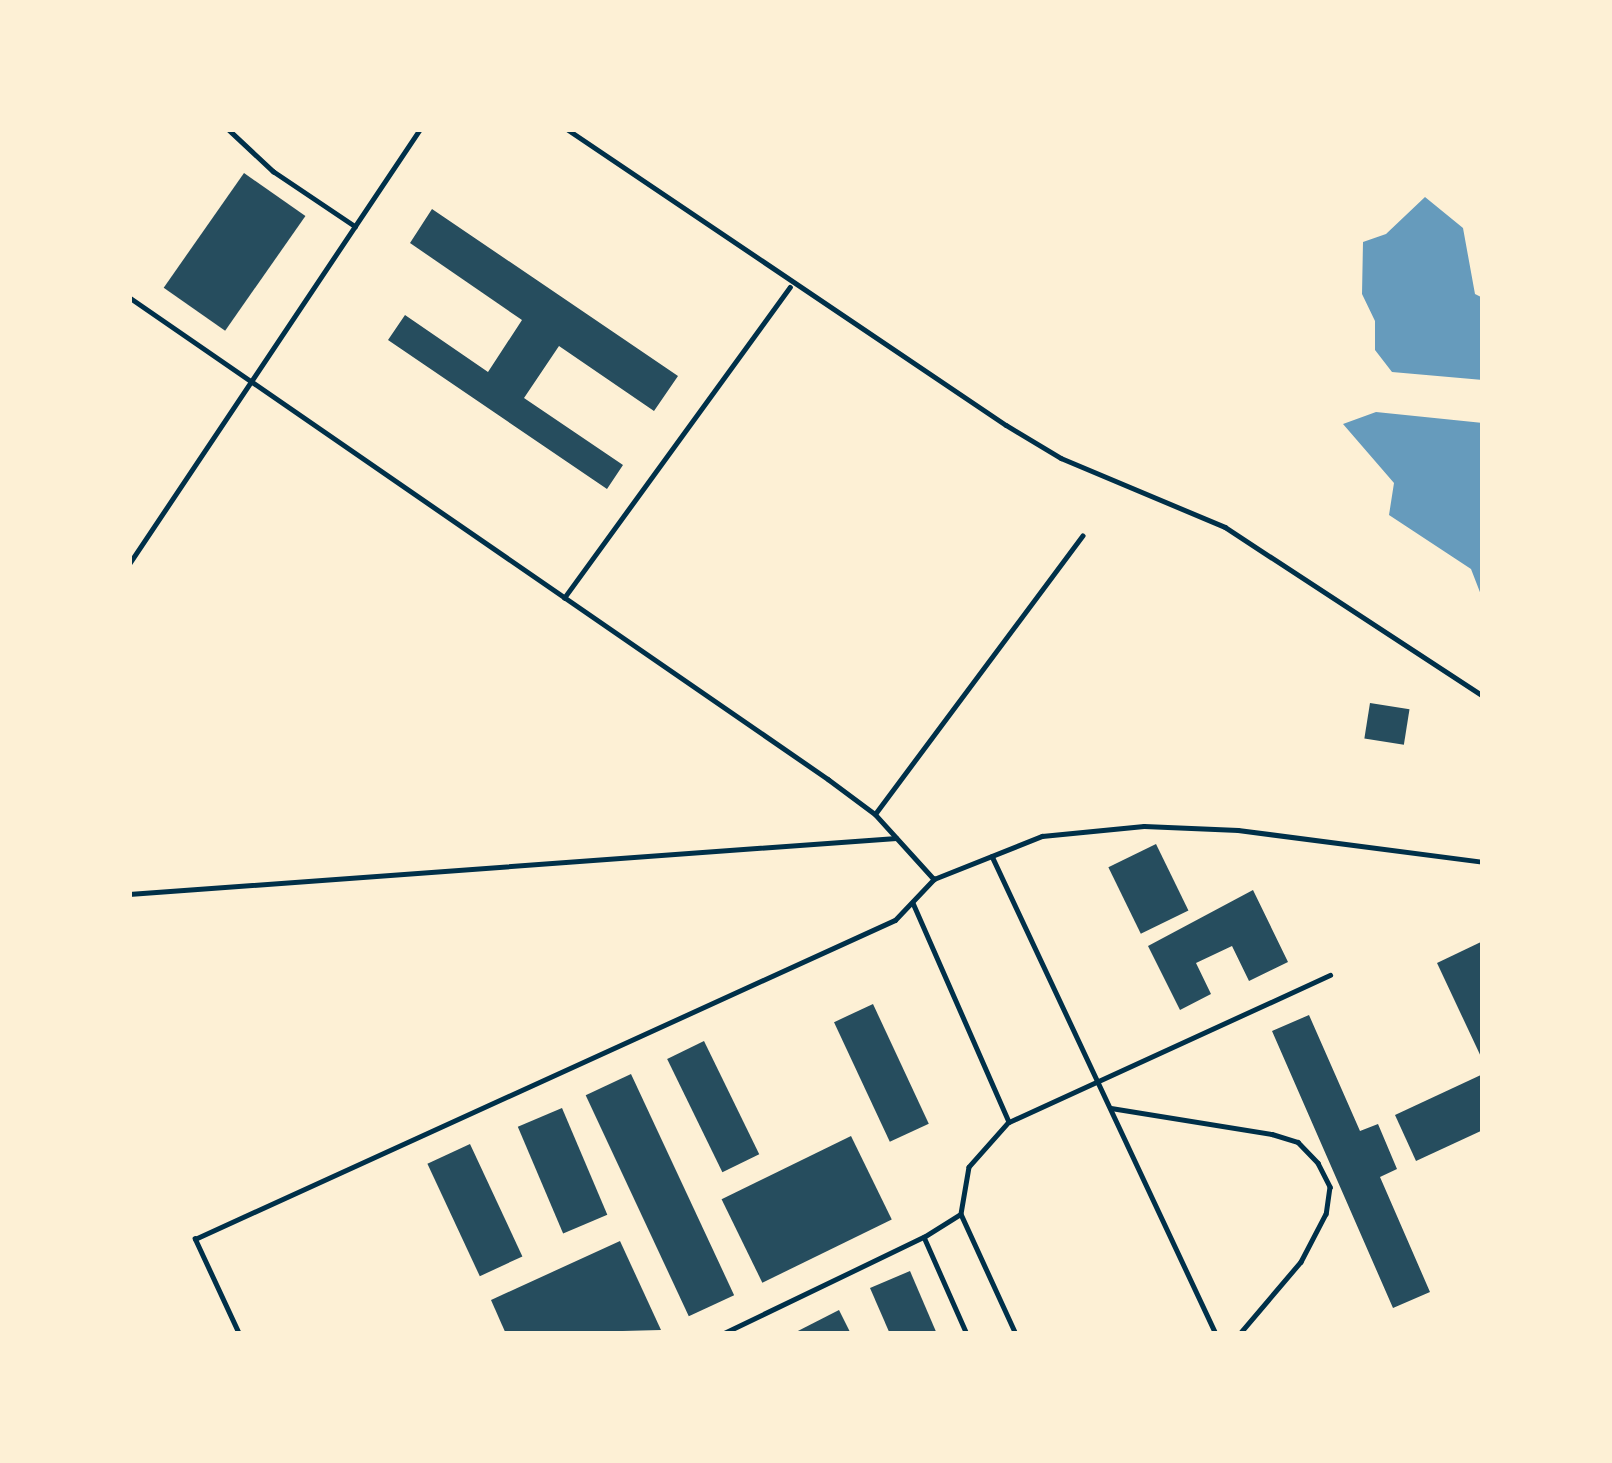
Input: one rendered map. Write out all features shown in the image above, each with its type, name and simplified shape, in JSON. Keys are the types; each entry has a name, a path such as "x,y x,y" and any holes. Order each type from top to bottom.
{"lane":[{"path":"228,129 272,171 355,226"},
{"path":"129,564 420,129"},
{"path":"567,129 791,285 1061,458 1225,526 1483,696"},
{"path":"564,598 791,285"},
{"path":"129,297 875,814 934,879"},
{"path":"875,814 1082,536"},
{"path":"239,1334 196,1239 895,920 934,879 1042,836 1144,826 1483,862"},
{"path":"129,894 896,838"},
{"path":"992,856 1216,1334"},
{"path":"913,903 1009,1122"},
{"path":"1016,1334 961,1214 969,1167 1009,1122 1330,975"},
{"path":"1111,1108 1272,1134 1298,1142 1318,1163 1330,1187 1326,1214 1301,1262 1240,1334"},
{"path":"722,1334 924,1237 961,1214"},
{"path":"924,1237 967,1334"}],"water":[{"path":"1425,197 1463,228 1475,294 1483,298 1483,380 1392,372 1375,350 1375,321 1362,294 1363,242 1386,234"},
{"path":"1376,412 1483,423 1483,600 1471,569 1389,515 1394,483 1343,424"}],"building":[{"path":"244,173 305,216 225,331 164,288"},
{"path":"432,209 678,376 654,411 559,346 524,398 623,465 607,489 388,340 405,315 488,372 522,320 410,243"},
{"path":"1370,703 1410,709 1404,745 1364,739"},
{"path":"1156,844 1188,911 1141,934 1108,867"},
{"path":"1253,890 1288,962 1249,981 1232,946 1196,963 1211,994 1180,1010 1148,946"},
{"path":"1483,941 1483,1061 1437,963"},
{"path":"873,1004 929,1124 890,1142 834,1022"},
{"path":"1309,1015 1360,1131 1378,1124 1397,1169 1380,1177 1430,1292 1393,1308 1272,1031"},
{"path":"704,1041 759,1154 722,1172 667,1059"},
{"path":"631,1074 734,1295 689,1316 586,1095"},
{"path":"1483,1074 1483,1130 1416,1161 1395,1115"},
{"path":"562,1108 607,1215 563,1234 518,1127"},
{"path":"851,1136 892,1220 762,1283 722,1199"},
{"path":"470,1144 522,1256 480,1276 427,1164"},
{"path":"620,1241 661,1330 506,1334 491,1300"},
{"path":"910,1271 937,1334 890,1334 870,1288"},
{"path":"839,1310 851,1334 792,1334"}]}
